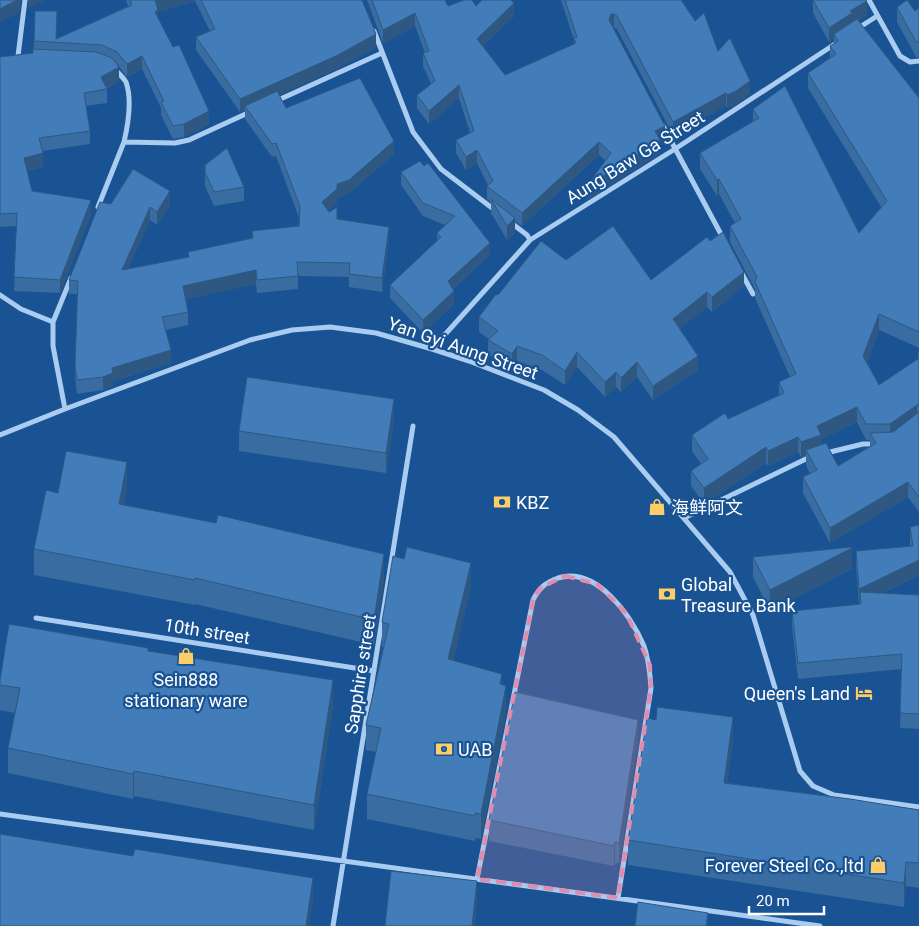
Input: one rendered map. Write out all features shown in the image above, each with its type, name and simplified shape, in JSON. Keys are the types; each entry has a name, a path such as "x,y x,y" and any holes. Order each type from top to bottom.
{"street":[{"path":"18,56 25,0"},
{"path":"869,0 900,56 910,62 919,61"},
{"path":"853,32 878,16"},
{"path":"372,26 413,132 441,169 527,235 530,240"},
{"name":"Aung Baw Ga Street","path":"432,349 530,240 675,149 837,42"},
{"path":"268,104 382,53"},
{"path":"9,58 27,57"},
{"path":"96,214 124,142 129,118 126,81 110,66"},
{"path":"124,142 175,143 189,140 259,108"},
{"path":"662,124 725,242"},
{"path":"65,409 53,346 53,322 74,268"},
{"path":"739,268 753,294"},
{"path":"0,295 21,309 53,322"},
{"name":"Yan Gyi Aung Street","path":"0,435 250,340 292,330 330,327 376,334 469,361 544,390 578,410 614,437 730,572 753,615 800,771 814,786 834,795 919,807"},
{"name":"Sapphire street","path":"333,926 413,426"},
{"path":"684,518 810,458 863,444 881,444"},
{"path":"477,879 533,600 540,588 552,580 566,576 580,577 597,584 626,613 643,645 650,665 651,688 618,898"},
{"name":"10th street","path":"36,618 374,671"},
{"path":"0,814 820,926"},
{"path":"768,926 770,919"}],"highlighted area":[{"path":"565,576 597,584 626,613 650,665 651,688 618,898 477,879 533,600 540,588"}],"building":[{"path":"0,0 17,0 0,9"},
{"path":"130,0 155,0 158,10 155,12 173,47 179,45 209,111 184,124 173,126 161,102 164,101 142,56 127,64 117,52 102,45 34,41 35,11 57,11 56,39 132,5"},
{"path":"201,0 362,0 376,34 338,55 240,99 196,37 215,29"},
{"path":"372,0 445,0 448,6 464,0 472,0 476,6 482,0 511,0 514,3 477,39 505,75 576,43 574,38 577,37 565,0 681,0 695,21 704,13 718,51 730,38 750,81 736,91 727,95 726,93 673,122 617,16 611,14 609,20 665,126 655,131 660,140 586,187 611,153 599,142 522,213 487,186 493,181 477,150 466,157 456,140 474,131 459,85 429,111 417,95 435,81 423,53 429,51 415,13 383,30"},
{"path":"813,0 867,1 850,11 852,13 829,28"},
{"path":"907,0 915,11 919,8 919,42 916,42 897,7"},
{"path":"857,19 919,98 919,332 879,314 863,356 879,385 919,358 919,404 890,424 866,424 857,407 817,426 821,435 801,442 798,437 768,451 766,447 704,488 691,471 708,459 692,435 725,413 728,419 784,393 779,382 796,374 755,282 757,277 730,226 741,219 719,179 717,180 700,153 759,118 753,109 785,86 859,233 887,201 808,73 836,54 830,46 838,41 834,34"},
{"path":"33,49 96,52 112,58 119,67 101,77 107,89 84,93 90,131 39,138 43,153 24,158 32,191 91,200 60,280 14,277 17,213 0,214 0,57 33,53"},
{"path":"360,78 394,141 349,180 337,184 337,189 322,202 329,212 337,207 337,219 389,227 382,278 349,274 350,263 297,262 298,276 257,280 256,270 183,286 188,312 162,317 171,350 112,368 113,373 103,377 77,380 75,364 78,281 69,280 100,202 111,204 133,169 170,191 157,212 150,207 122,270 189,257 188,252 253,238 252,231 299,226 300,206 276,143 272,144 245,106 277,91 286,108"},
{"path":"227,148 244,187 214,192 205,172 205,165"},
{"path":"420,161 424,166 428,163 490,243 448,281 454,291 423,320 390,285 441,237 437,233 455,216 423,203 401,172"},
{"path":"491,199 515,218 507,226"},
{"path":"613,226 651,280 707,237 710,241 723,232 744,272 712,297 707,292 673,319 698,356 653,386 637,362 621,378 616,372 605,382 577,352 565,371 542,355 517,346 512,354 488,340 498,331 479,317 541,241 566,260"},
{"path":"247,377 394,399 386,453 239,431"},
{"path":"919,412 919,497 908,482 830,528 803,477 817,470 806,450 826,443 838,466 876,443 870,433 893,432"},
{"path":"66,451 127,462 119,504 216,523 218,515 384,554 374,620 195,578 195,580 34,549 46,490 58,493"},
{"path":"919,525 919,560 859,589 856,551 913,546 910,527"},
{"path":"407,547 471,563 448,659 502,674 500,684 506,686 481,814 475,813 475,816 367,794 381,728 366,725 389,624 382,622 393,556 404,559"},
{"path":"852,547 770,590 753,557"},
{"path":"860,592 919,595 919,714 900,713 902,654 798,663 792,611 861,604"},
{"path":"9,624 148,648 148,651 333,680 314,805 134,771 133,774 8,748 20,688 0,685"},
{"path":"515,692 638,720 619,843 615,842 614,846 489,820"},
{"path":"657,707 733,717 724,783 919,810 919,863 906,862 904,883 628,840 647,718 656,720"},
{"path":"0,834 133,856 135,849 313,878 306,926 0,926"},
{"path":"391,871 477,881 472,926 385,926"},
{"path":"638,902 708,913 706,926 635,926"}],"place":[{"name":"KBZ","path":"502,502"},
{"name":"海鲜阿文","path":"657,507"},
{"name":"Global Treasure Bank","path":"667,594"},
{"name":"Sein888 stationary ware","path":"186,656"},
{"name":"Queen's Land","path":"864,693"},
{"name":"UAB","path":"444,749"},
{"name":"Forever Steel Co.,ltd","path":"878,865"}]}
